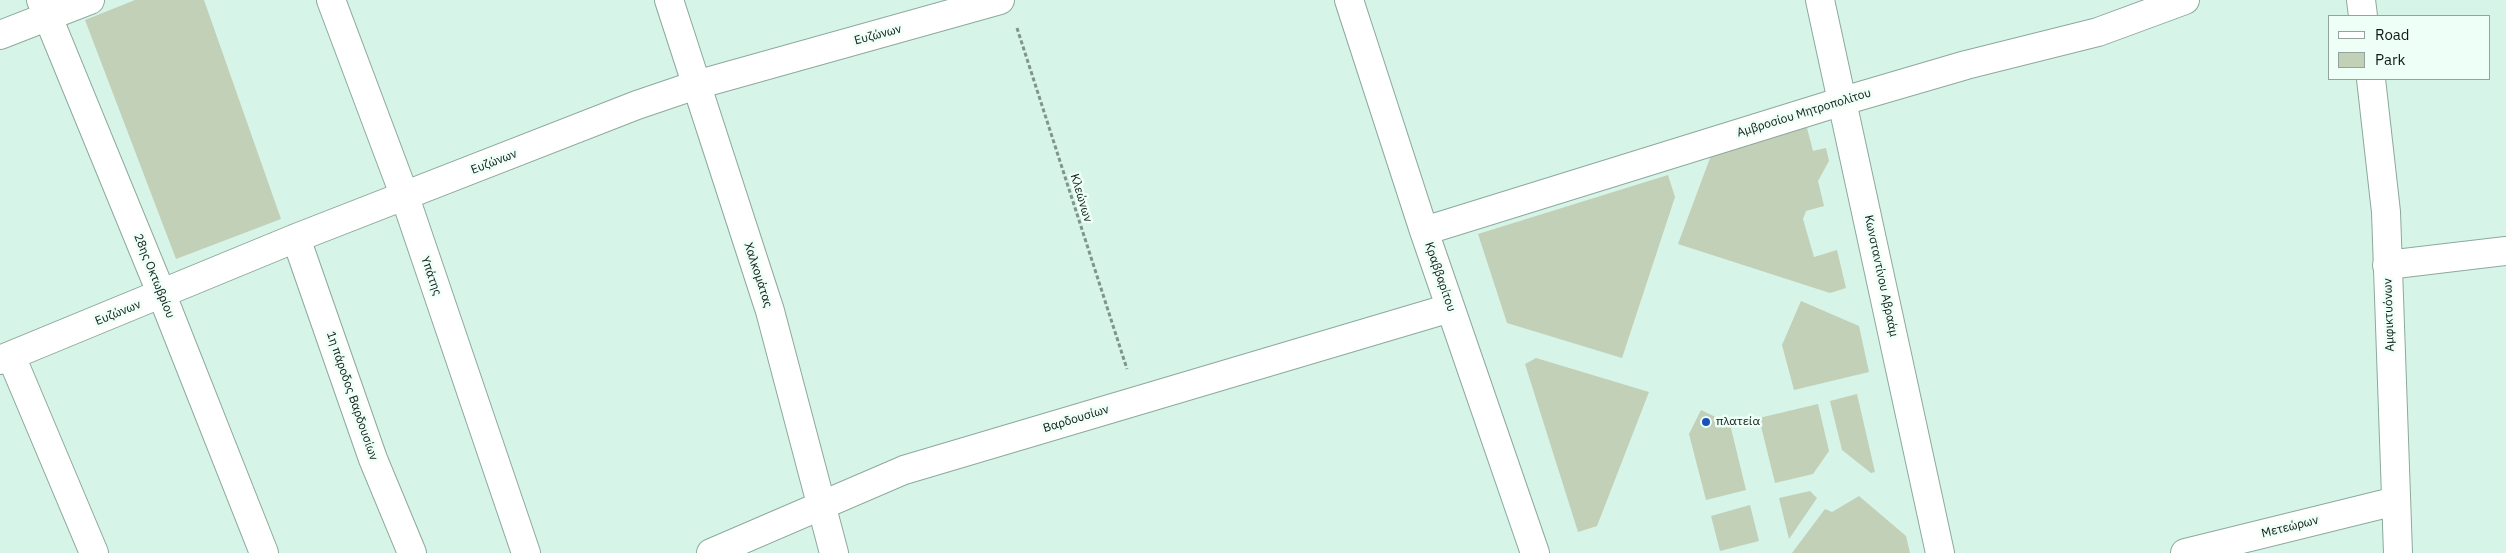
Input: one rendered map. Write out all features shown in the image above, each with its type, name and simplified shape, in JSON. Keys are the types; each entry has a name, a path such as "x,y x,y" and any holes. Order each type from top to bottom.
{"street":[{"path":"0,35 44,8 90,0"},
{"name":"Υπάτης","path":"331,0 404,197 526,553"},
{"name":"Χαλκομάτας","path":"669,0 770,311 834,553"},
{"name":"Ευζώνων","path":"6,358 296,238 637,105 696,85 1000,0"},
{"name":"Κραββαρίτου","path":"1349,0 1424,231 1535,553"},
{"name":"Κωνσταντίνου Αβραάμ","path":"1820,0 1940,553"},
{"name":"Αμβροσίου Μητροπολίτου","path":"1424,231 1843,101 1966,65 2098,32 2184,0"},
{"path":"2362,0 2363,15"},
{"name":"28ης Οκτωβρίου","path":"44,8 162,295 264,553"},
{"name":"Αμφικτυόνων","path":"2370,80 2386,212 2398,553"},
{"name":"1η πάροδος Βαρδουσίων","path":"296,238 373,459 412,553"},
{"path":"2387,265 2506,251"},
{"name":"Βαρδουσίων","path":"711,553 821,504 904,470 1450,308"},
{"path":"6,358 94,553"},
{"name":"Μετεώρων","path":"2184,553 2396,501"}],"path":[{"name":"Κλεώνων","path":"1016,25 1115,337 1138,400"}],"green space":[{"path":"135,0 204,0 281,219 176,259 85,20"},
{"path":"1806,124 1813,151 1826,148 1829,161 1818,181 1824,206 1806,211 1803,219 1814,257 1837,250 1846,288 1830,293 1678,244 1713,150"},
{"path":"1668,175 1675,197 1622,358 1507,323 1478,234"},
{"path":"1801,301 1859,326 1869,372 1794,390 1782,345"},
{"path":"1536,358 1649,392 1597,526 1578,532 1525,364"},
{"path":"1857,394 1875,472 1871,473 1842,450 1830,401"},
{"path":"1818,404 1829,451 1813,474 1775,483 1759,418"},
{"path":"1701,410 1730,424 1746,490 1706,500 1689,434"},
{"path":"1810,491 1817,498 1789,539 1779,498"},
{"path":"1859,496 1906,536 1910,553 1792,553 1825,509 1832,512"},
{"path":"1750,505 1759,541 1720,551 1711,516"}],"place":[{"name":"πλατεία","path":"1706,422"}]}
